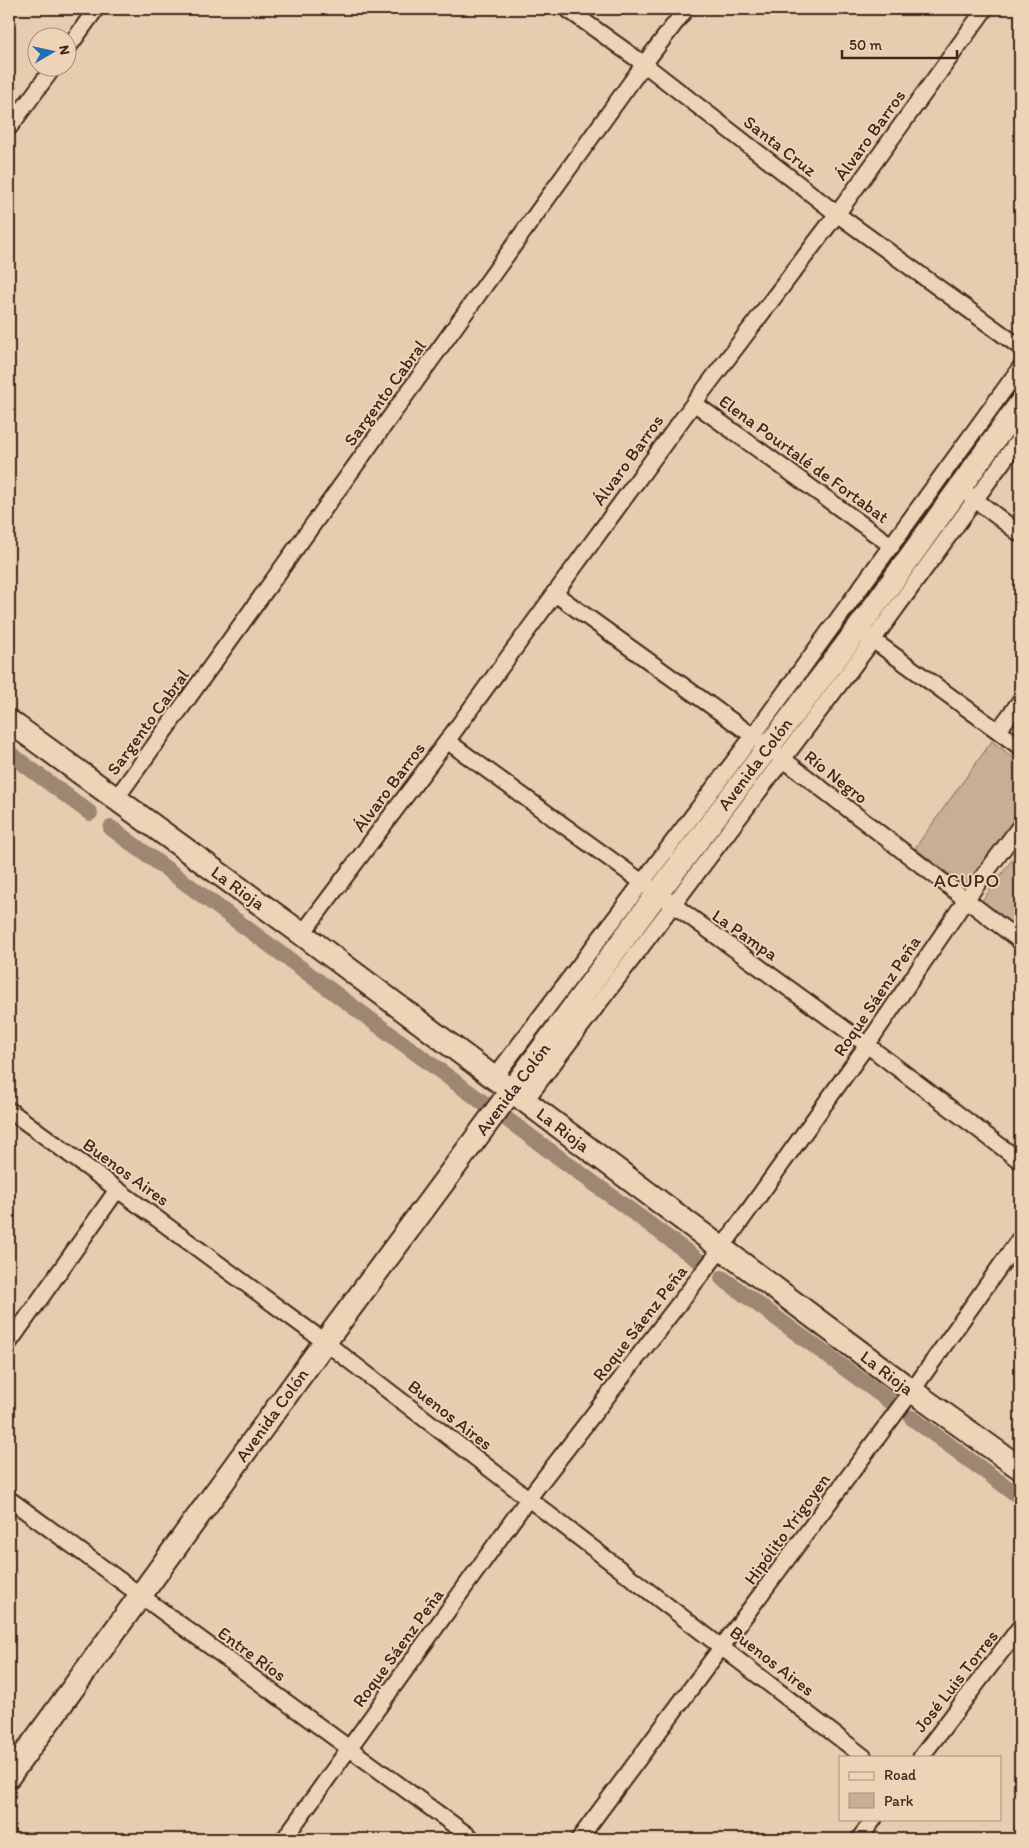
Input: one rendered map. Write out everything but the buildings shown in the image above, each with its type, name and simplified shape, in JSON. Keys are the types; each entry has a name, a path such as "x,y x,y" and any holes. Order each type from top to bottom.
{"main road":[{"name":"Avenida Colón","path":"9,1776 139,1595 326,1342 518,1096 657,894 857,628 1020,404"},
{"name":"La Rioja","path":"9,721 115,800 302,934 912,1392 1020,1468"}],"street":[{"path":"78,34 96,9"},
{"name":"Santa Cruz","path":"567,9 644,64 836,214 1020,347"},
{"name":"Sargento Cabral","path":"115,800 644,64 686,9"},
{"name":"Álvaro Barros","path":"302,934 447,741 554,592 836,214 985,9"},
{"path":"9,128 46,78"},
{"name":"Avenida Colón","path":"959,487 1020,368"},
{"name":"Elena Pourtalé de Fortabat","path":"694,403 892,546"},
{"name":"Avenida Colón","path":"857,628 892,546 959,487 1020,438"},
{"path":"959,487 1020,534"},
{"name":"Río Negro","path":"554,592 767,748 965,901 1020,941"},
{"path":"857,628 1020,747"},
{"path":"998,731 1020,701"},
{"name":"La Pampa","path":"447,741 867,1045 1020,1161"},
{"name":"Roque Sáenz Peña","path":"284,1839 528,1499 721,1249 867,1045 965,901 1020,826"},
{"name":"Avenida Colón","path":"494,1078 657,894"},
{"name":"Buenos Aires","path":"9,1110 326,1342 528,1499 724,1647 863,1756"},
{"path":"9,1343 117,1190"},
{"name":"Hipólito Yrigoyen","path":"579,1839 724,1647 912,1392 1020,1238"},
{"name":"Entre Ríos","path":"9,1499 472,1839"},
{"name":"José Luis Torres","path":"922,1756 1020,1627"},
{"path":"859,1839 873,1820"}],"green space":[{"path":"1020,381 1020,389 961,469 958,466"},
{"path":"944,488 948,491 855,614 851,612"},
{"path":"992,741 1020,763 1020,814 966,887 915,848"},
{"path":"1020,849 1020,915 1013,924 982,901"},
{"path":"634,902 638,905 521,1060 517,1058"}],"waterway":[{"path":"9,753 90,813"},
{"path":"111,828 485,1104"},
{"path":"508,1120 702,1263"},
{"path":"722,1278 892,1403"},
{"path":"912,1418 1020,1497"}],"district":[{"name":"ACUPO","path":"967,880"}]}
